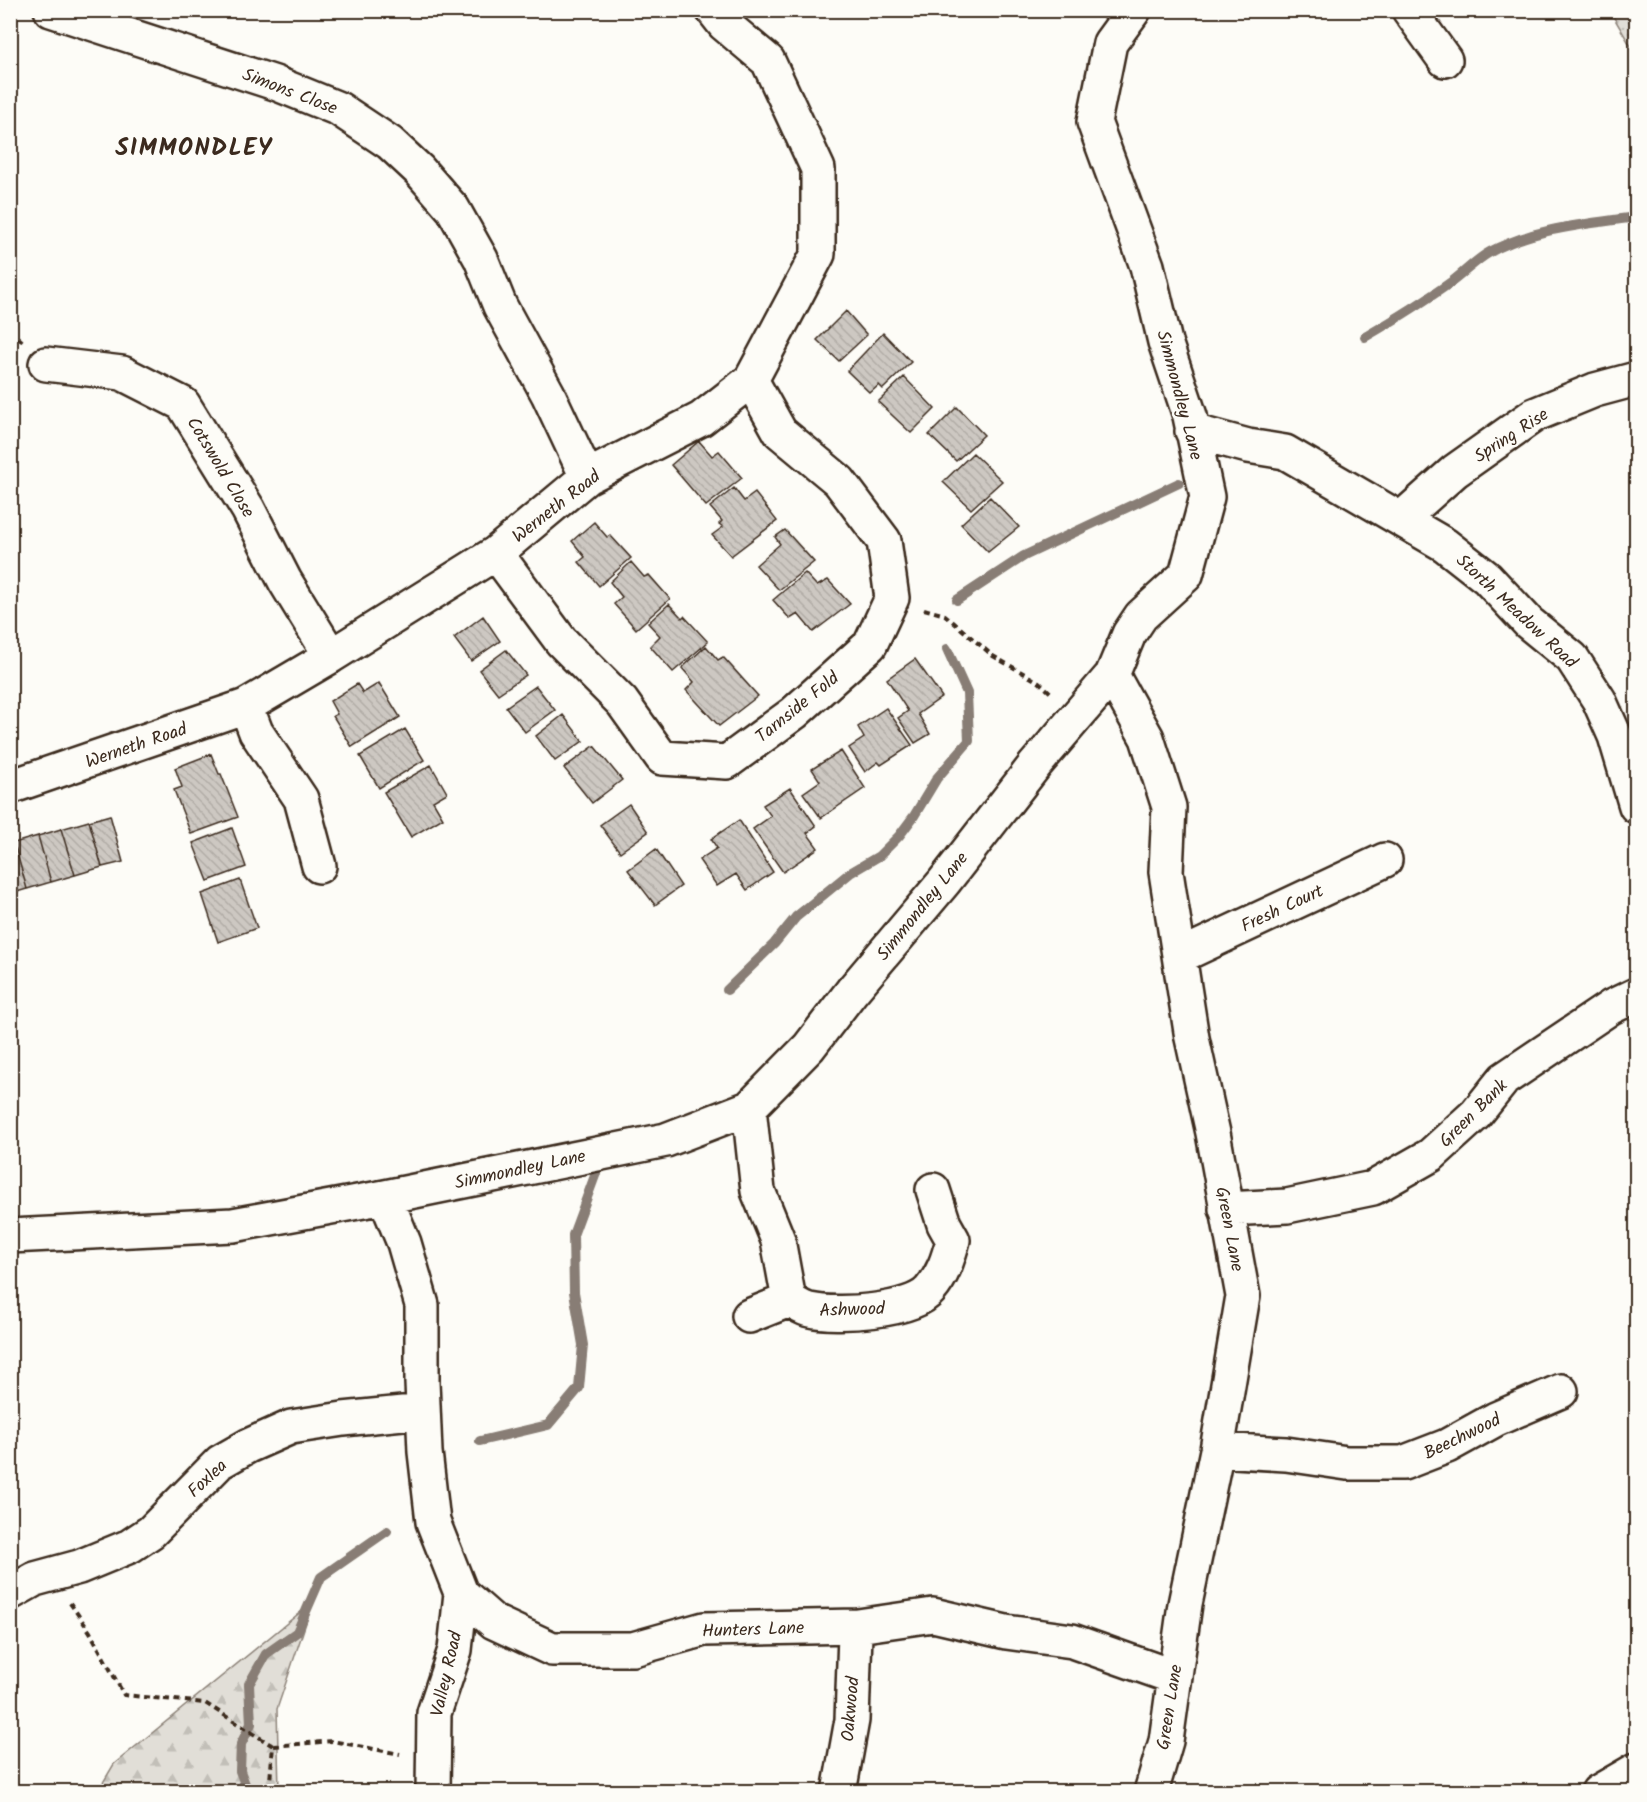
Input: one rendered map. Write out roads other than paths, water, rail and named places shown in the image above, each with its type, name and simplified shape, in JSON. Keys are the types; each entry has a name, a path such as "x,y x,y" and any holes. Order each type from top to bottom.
{"street":[{"name":"Simons Close","path":"51,10 275,83 339,109 390,143 419,170 453,209 481,260 500,306 548,394 587,477"},
{"name":"Werneth Road","path":"10,787 246,706 496,553 587,477 701,419 751,380 818,254 818,169 768,62 724,24 713,10"},
{"name":"Simmondley Lane","path":"10,1236 233,1225 385,1197 666,1140 749,1108 809,1047 852,991 944,882 1035,765 1112,675 1129,634 1141,616 1186,575 1207,497 1190,416 1165,342 1148,266 1094,122 1110,43 1134,10"},
{"path":"1409,10 1445,60"},
{"name":"Cotswold Close","path":"46,364 122,373 183,404 248,509 285,581 331,656"},
{"name":"Tarnside Fold","path":"496,553 561,641 622,702 662,758 727,762 794,713 870,645 891,598 884,541 839,481 780,432 751,380"},
{"name":"Spring Rise","path":"1401,519 1455,471 1534,415 1595,390 1636,380"},
{"name":"Storth Meadow Road","path":"1192,431 1248,446 1285,452 1446,545 1487,578 1529,623 1572,658 1599,700 1615,736 1636,806"},
{"name":"Green Lane","path":"1112,675 1146,738 1169,807 1166,872 1192,1038 1213,1133 1243,1296 1217,1450 1185,1604 1166,1740 1151,1791"},
{"path":"246,706 256,732 301,798 319,866"},
{"name":"Fresh Court","path":"1180,956 1384,860"},
{"name":"Green Bank","path":"1226,1209 1287,1206 1373,1188 1431,1155 1476,1114 1504,1079 1611,1007 1636,995"},
{"path":"749,1108 758,1191 778,1240 789,1300 749,1316"},
{"name":"Ashwood","path":"789,1300 808,1310 875,1311 904,1305 929,1292 946,1266 952,1240 933,1190"},
{"name":"Hunters Lane","path":"385,1197 404,1243 422,1305 425,1452 433,1522 461,1593 495,1622 552,1649 633,1649 704,1629 858,1626 933,1615 1006,1632 1072,1641 1174,1677"},
{"name":"Beechwood","path":"1217,1450 1286,1454 1347,1463 1403,1463 1447,1446 1496,1419 1561,1391"},
{"name":"Foxlea","path":"10,1593 36,1579 79,1567 130,1546 151,1532 220,1462 248,1446 291,1427 343,1419 423,1412"},
{"name":"Valley Road","path":"433,1791 434,1713 455,1650 461,1593"},
{"name":"Oakwood","path":"839,1791 852,1720 855,1634 858,1626"},
{"path":"1598,1791 1636,1770"}],"waterway":[{"path":"1365,337 1454,280 1485,255 1507,244 1562,228 1636,217"},
{"path":"957,600 1024,556 1179,483"},
{"path":"727,990 774,944 796,917 850,873 879,856 899,836 937,778 969,741 967,693 947,649"},
{"path":"480,1441 548,1425 579,1388 583,1345 574,1292 573,1235 596,1173"},
{"path":"248,1792 240,1771 241,1744 251,1724 249,1684 266,1654 297,1632 321,1577 387,1531"}],"district":[{"name":"SIMMONDLEY","path":"194,147"}]}
